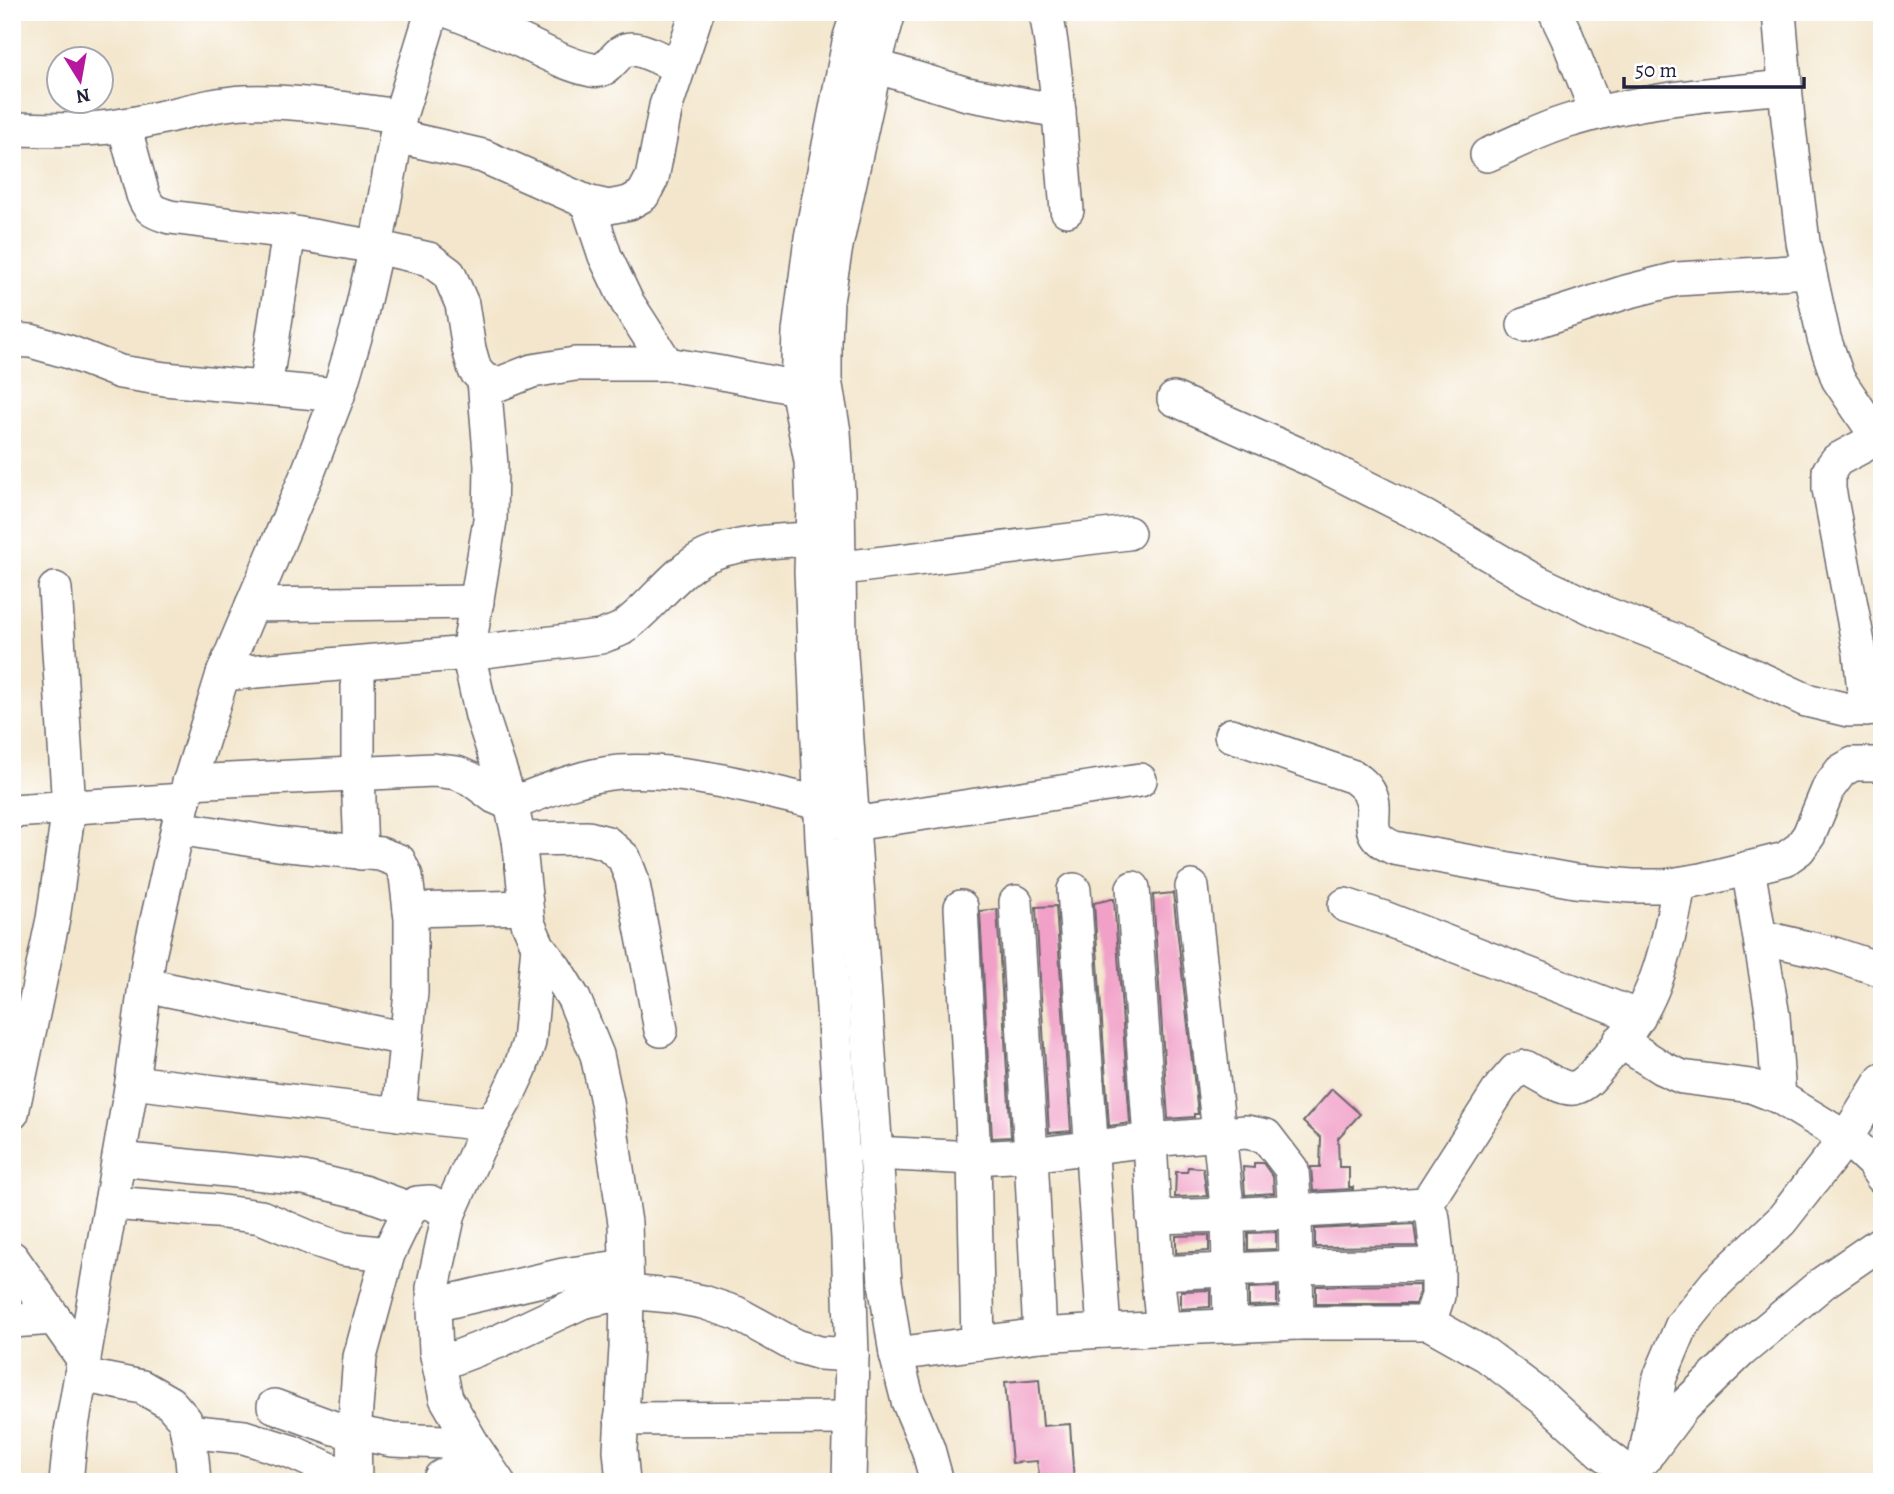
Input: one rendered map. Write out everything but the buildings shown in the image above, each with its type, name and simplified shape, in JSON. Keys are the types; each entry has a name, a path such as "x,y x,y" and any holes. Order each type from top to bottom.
{"street":[{"path":"66,1482 71,1432 132,1083 149,956 184,803 222,674 338,395 358,327 376,247 398,126 432,12"},
{"path":"451,12 595,71 606,69 619,54 630,48 678,66"},
{"path":"12,129 48,130 124,125 244,102 296,103 398,126 483,156 587,202 609,207 629,204 643,195 652,178 666,106 696,12"},
{"path":"858,12 811,239 799,332 797,388 811,461 813,507 822,564 840,641 885,1282 896,1353 908,1401 928,1449 937,1482"},
{"path":"849,1482 852,1355 848,1238 820,803 822,564 838,494 836,457 825,380 827,301 836,246 889,12"},
{"path":"1046,12 1052,44 1067,210"},
{"path":"1555,12 1597,113"},
{"path":"1174,399 1327,467 1424,517 1531,579 1599,611 1689,646 1806,700 1848,710 1874,710 1860,653 1829,489 1829,471 1837,460 1880,441 1838,379 1824,338 1803,242 1779,12"},
{"path":"875,66 967,94 1059,111"},
{"path":"1487,155 1569,120 1615,108 1785,87"},
{"path":"124,125 143,195 147,206 155,212 170,217 289,232 429,259 449,274 462,304 475,370 484,380 499,384 532,371 575,364 667,364 797,388"},
{"path":"587,202 605,256 627,302 667,364"},
{"path":"265,388 289,232"},
{"path":"1524,325 1626,292 1677,279 1809,271"},
{"path":"12,340 31,341 69,352 120,372 165,379 338,395"},
{"path":"484,380 491,465 490,520 468,653 482,716 511,804 519,839 528,923 538,946 574,999 597,1055 607,1102 625,1223 626,1348 620,1450 623,1482"},
{"path":"222,674 358,664 601,637 619,630 678,576 706,556 746,544 822,564 1128,533"},
{"path":"12,1113 53,919 69,808 55,589"},
{"path":"252,605 477,602"},
{"path":"358,664 361,853"},
{"path":"1231,735 1354,777 1367,789 1372,803 1373,833 1381,842 1394,848 1575,881 1632,886 1679,884 1785,859 1800,849 1809,835 1829,787 1840,771 1853,764 1882,764"},
{"path":"12,811 184,803 358,774 433,770 471,779 495,797 511,804 568,783 617,772 668,773 820,803"},
{"path":"853,824 1140,780"},
{"path":"184,803 278,844 380,854 399,861 406,876 410,911 411,992 399,1114"},
{"path":"519,839 587,838 607,843 624,858 632,879 661,1030"},
{"path":"1748,868 1773,1016 1779,1097"},
{"path":"1426,1204 1501,1087 1516,1070 1525,1067 1560,1086 1572,1088 1585,1084 1629,1029 1658,975 1672,926 1679,884"},
{"path":"1192,887 1228,1215 1230,1325"},
{"path":"1133,888 1153,1217 1163,1328"},
{"path":"1074,890 1104,1331"},
{"path":"1016,902 1040,1335"},
{"path":"1345,905 1384,918 1629,1029 1662,1068 1682,1077 1751,1086 1779,1097 1846,1138 1872,1162 1882,1177"},
{"path":"410,911 526,907"},
{"path":"961,907 974,1158 978,1343"},
{"path":"1761,937 1834,954 1882,970"},
{"path":"484,1460 446,1398 436,1351 433,1288 449,1213 478,1148 520,1069 528,1042 538,946"},
{"path":"145,985 406,1039"},
{"path":"1640,1473 1660,1377 1682,1325 1716,1283 1781,1221 1846,1138 1882,1080"},
{"path":"132,1083 491,1125"},
{"path":"874,1153 974,1158 1218,1134 1246,1132 1266,1136 1292,1170 1297,1323"},
{"path":"118,1159 304,1178 363,1192 410,1209"},
{"path":"187,1432 244,1437 292,1452 355,1481 354,1433 360,1357 388,1254 410,1209 418,1203 430,1202 449,1213"},
{"path":"111,1203 261,1217 342,1250 388,1254"},
{"path":"1153,1217 1426,1204"},
{"path":"1426,1204 1433,1219 1438,1265 1438,1296 1429,1323"},
{"path":"1640,1473 1683,1407 1741,1351 1824,1282 1882,1242"},
{"path":"12,1258 54,1318 83,1368 142,1387 170,1403 185,1420 194,1482"},
{"path":"1157,1273 1438,1265"},
{"path":"434,1305 563,1275 627,1279 671,1296 703,1302 736,1313 796,1346 820,1353 852,1355"},
{"path":"439,1364 497,1342 627,1279"},
{"path":"12,1321 54,1318"},
{"path":"896,1353 1040,1335 1104,1331 1297,1323 1429,1323 1496,1362 1544,1398 1602,1452 1640,1473"},
{"path":"274,1406 334,1428 484,1460"},
{"path":"621,1419 851,1418"},
{"path":"439,1482 442,1477 484,1460"}]}
